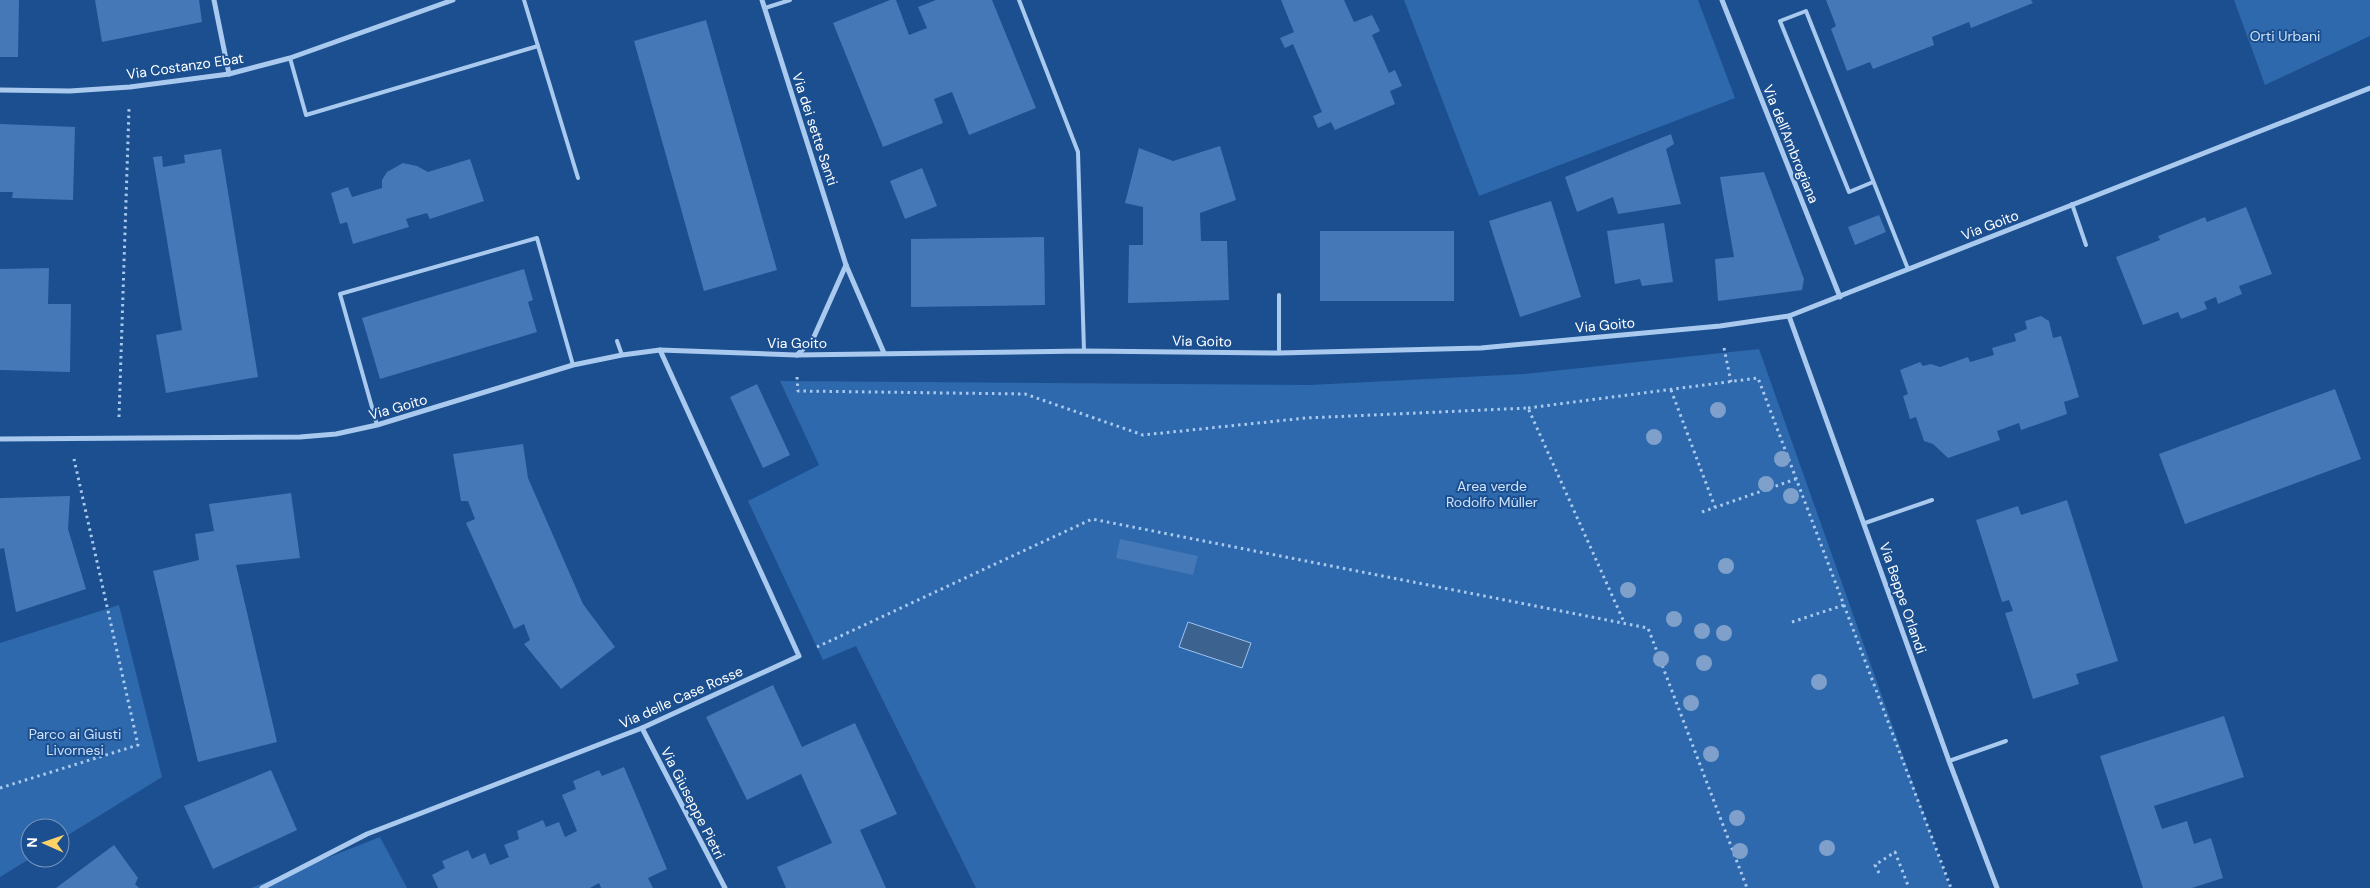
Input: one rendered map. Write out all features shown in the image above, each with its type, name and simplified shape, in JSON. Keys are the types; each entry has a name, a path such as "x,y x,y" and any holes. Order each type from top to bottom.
{"street":[{"path":"214,0 229,74"},
{"name":"Via Costanzo Ebat","path":"0,90 70,91 229,74 290,58 452,0"},
{"name":"Via dei sette Santi","path":"762,0 846,264 884,353"},
{"name":"Via dell'Ambrogiana","path":"1722,0 1840,297"},
{"name":"Via Goito","path":"0,439 300,437 336,434 377,425 573,365 622,355 660,350 796,355 1084,351 1279,353 1481,348 1720,326 1789,316 2370,88"},
{"path":"796,355 813,339 846,264"},
{"name":"Via Beppe Orlandi","path":"1789,316 1949,761 1997,888"},
{"path":"660,350 799,656"},
{"name":"Via delle Case Rosse","path":"262,888 367,834 642,728 799,656"},
{"name":"Via Giuseppe Pietri","path":"642,728 725,888"}],"lane":[{"path":"524,0 578,178"},
{"path":"765,8 790,0"},
{"path":"1019,0 1078,152 1084,351"},
{"path":"1873,182 1849,192 1780,21 1806,11 1908,269"},
{"path":"290,58 306,115 538,46"},
{"path":"2072,204 2086,245"},
{"path":"377,425 340,294 537,238 573,365"},
{"path":"1279,295 1279,353"},
{"path":"617,341 622,355"},
{"path":"1865,523 1932,500"},
{"path":"1949,761 2006,741"}],"path":[{"path":"118,438 130,86"},
{"path":"1720,326 1731,382"},
{"path":"796,355 798,391 1025,394 1143,435 1306,418 1528,408 1758,378 1951,888"},
{"path":"1671,390 1715,507"},
{"path":"1528,408 1624,623"},
{"path":"0,788 138,746 69,439"},
{"path":"1702,512 1796,479"},
{"path":"799,656 1092,519 1648,628 1747,888"},
{"path":"1792,622 1844,605"},
{"path":"1879,873 1875,865 1895,852 1909,888"}],"green space":[{"path":"1404,0 1698,0 1735,98 1479,196"},
{"name":"Orti Urbani","path":"2234,0 2370,0 2370,36 2265,85"},
{"name":"Area verde Rodolfo Müller","path":"1759,349 1950,888 976,888 856,646 823,660 748,501 819,465 780,381 1310,385 1524,374"},
{"name":"Parco ai Giusti Livornesi","path":"119,605 162,777 70,834 70,818 20,818 20,865 0,877 0,643"},
{"path":"380,837 407,888 251,888"}],"shaded area":[{"path":"1188,622 1251,643 1242,668 1179,647"}],"building":[{"path":"0,0 19,0 18,57 0,57"},
{"path":"95,0 199,0 202,22 102,42"},
{"path":"890,0 896,0 909,35 927,28 918,7 936,0 992,0 1036,108 969,135 952,92 934,99 943,123 883,147 833,23"},
{"path":"1281,0 1344,0 1354,22 1372,15 1380,31 1372,35 1389,73 1395,70 1402,86 1390,91 1395,104 1335,130 1331,122 1318,128 1313,116 1322,112 1293,44 1285,48 1280,38 1294,32"},
{"path":"1826,0 2031,0 2033,3 1971,28 1969,22 1932,37 1934,45 1873,69 1870,62 1847,71 1831,29 1836,26"},
{"path":"706,20 777,270 704,291 634,41"},
{"path":"0,124 75,127 73,200 12,198 13,192 0,192"},
{"path":"1671,134 1674,144 1666,149 1681,204 1618,214 1613,197 1577,212 1565,177"},
{"path":"1220,146 1236,200 1200,213 1201,241 1227,241 1229,300 1128,303 1129,245 1143,245 1143,207 1125,203 1139,148 1173,161"},
{"path":"221,149 258,377 166,393 156,335 182,330 153,157 162,156 163,167 185,163 184,155"},
{"path":"470,159 484,201 430,219 427,213 406,219 409,227 353,244 347,222 340,224 331,193 348,187 352,197 382,188 382,180 387,172 403,163 417,166 428,172"},
{"path":"922,168 937,206 905,219 890,181"},
{"path":"1764,172 1804,279 1802,290 1718,301 1715,259 1734,257 1720,177"},
{"path":"1551,201 1581,297 1520,317 1489,221"},
{"path":"2246,207 2272,274 2239,286 2242,294 2218,304 2216,297 2204,302 2207,309 2181,319 2178,312 2143,325 2116,257 2160,240 2158,236 2205,217 2207,222"},
{"path":"1879,215 1886,232 1855,245 1848,227"},
{"path":"1664,223 1673,282 1642,286 1640,279 1615,284 1607,231"},
{"path":"1320,231 1454,231 1454,301 1320,301"},
{"path":"1044,237 1045,305 911,307 911,239"},
{"path":"49,268 48,304 71,304 70,372 0,370 0,269"},
{"path":"524,269 533,300 528,302 537,332 380,379 362,318"},
{"path":"2041,316 2049,321 2053,338 2061,336 2079,397 2064,402 2067,414 2021,430 2019,423 1997,431 2000,440 1948,458 1933,444 1924,441 1916,417 1910,419 1903,396 1908,394 1900,370 1920,362 1923,366 1931,364 1940,367 1968,357 1970,362 1994,355 1992,348 2016,341 2014,334 2027,329 2025,321"},
{"path":"757,384 790,455 763,468 730,397"},
{"path":"2335,389 2361,459 2185,524 2159,454"},
{"path":"523,444 528,478 583,604 615,647 561,689 524,644 530,640 524,624 514,629 466,523 475,519 468,501 461,501 453,454"},
{"path":"291,493 300,558 236,565 277,742 198,762 153,571 199,560 195,534 214,531 209,504"},
{"path":"70,496 68,529 86,589 16,612 4,548 0,549 0,498"},
{"path":"2067,500 2118,661 2076,674 2079,684 2033,699 2005,613 2013,611 2009,600 2002,602 1976,520 2018,506 2021,515"},
{"path":"1120,539 1198,556 1193,575 1116,558"},
{"path":"773,685 802,747 855,723 897,814 860,830 886,888 786,888 777,867 832,843 801,774 747,800 706,717"},
{"path":"2224,716 2244,777 2154,806 2162,829 2187,821 2194,844 2211,838 2223,878 2192,888 2143,888 2100,756"},
{"path":"624,767 667,869 648,878 653,888 601,888 599,883 590,888 438,888 432,875 445,868 442,861 468,850 472,859 485,853 490,865 509,857 504,845 519,839 517,831 543,820 546,827 559,822 565,837 577,831 562,795 576,789 573,781 599,770 602,776"},
{"path":"271,770 297,830 213,869 184,806"},
{"path":"114,845 138,878 135,884 139,888 56,888"}]}
